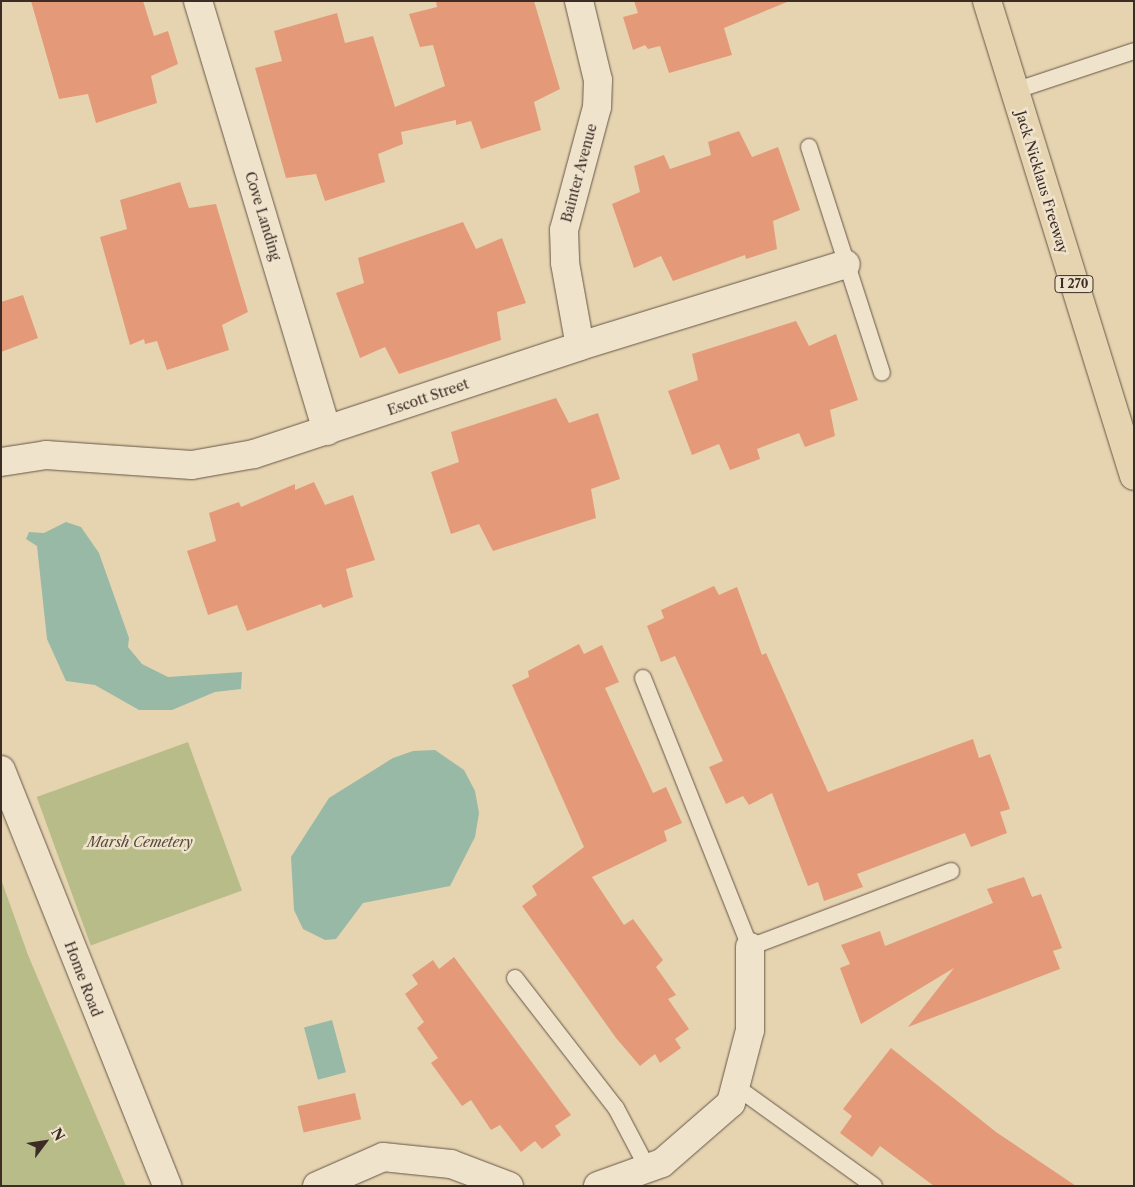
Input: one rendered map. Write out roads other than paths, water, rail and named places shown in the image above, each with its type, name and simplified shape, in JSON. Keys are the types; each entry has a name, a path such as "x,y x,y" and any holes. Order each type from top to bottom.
{"highway":[{"name":"Jack Nicklaus Freeway","path":"987,1 1134,476"}],"street":[{"name":"Cove Landing","path":"198,1 327,431"},
{"name":"Bainter Avenue","path":"579,1 598,80 597,107 564,230 565,263 580,346"},
{"name":"Escott Street","path":"1,462 46,455 192,465 254,454 580,346 846,264"},
{"name":"Home Road","path":"1,770 167,1186"},
{"path":"598,1186 662,1163 731,1103 750,1030 750,947"},
{"path":"317,1186 383,1158 451,1164 509,1186"}],"lane":[{"path":"1014,91 1134,51"},
{"path":"810,147 882,373"},
{"path":"643,678 750,947 951,871"},
{"path":"515,978 616,1108 648,1169"},
{"path":"735,1086 874,1186"}],"park label":[{"name":"Marsh Cemetery","path":"140,842"}]}
